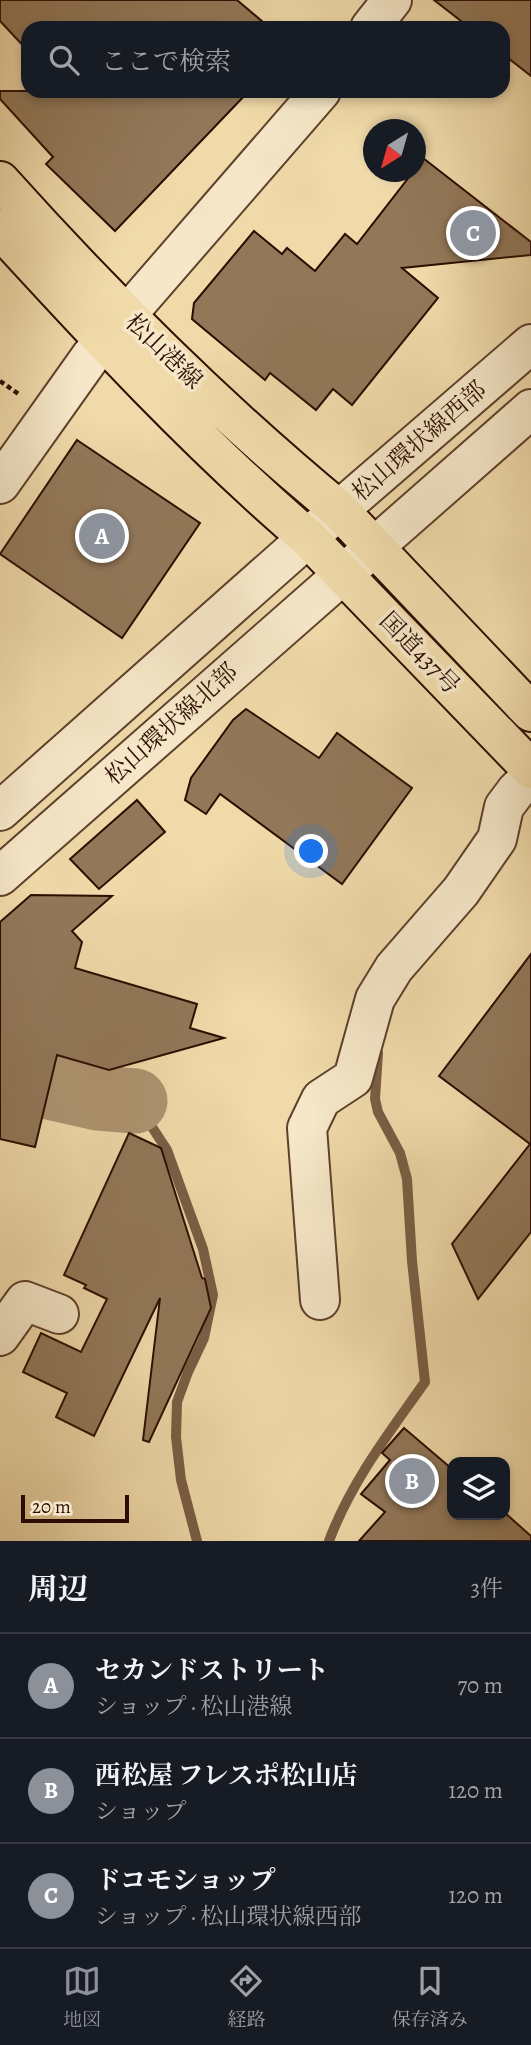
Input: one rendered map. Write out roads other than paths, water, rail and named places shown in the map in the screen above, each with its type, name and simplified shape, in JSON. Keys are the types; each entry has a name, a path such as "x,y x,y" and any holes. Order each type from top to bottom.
{"main road":[{"name":"松山港線","path":"0,181 115,328 255,492 308,538"},
{"name":"松山港線","path":"0,229 115,328 339,510"},
{"name":"国道437号","path":"339,510 531,712"},
{"name":"国道437号","path":"308,538 531,769"}],"street":[{"path":"375,21 391,0"},
{"path":"0,484 91,356 315,98"},
{"name":"松山環状線西部","path":"308,538 531,344"},
{"name":"松山環状線西部","path":"343,572 531,409"},
{"name":"松山環状線北部","path":"0,811 308,538"},
{"name":"松山環状線北部","path":"0,876 343,572"},
{"path":"320,1300 307,1128 321,1099 353,1078 375,999 394,968 461,891 497,839 504,807 531,776"},
{"path":"0,1336 25,1301 59,1314"}],"waterway":[{"path":"329,1541 360,1478 425,1382 412,1261 407,1179 400,1153 378,1112 375,1099 378,1053"},
{"path":"0,1076 98,1098 135,1101"},
{"path":"135,1101 167,1150 203,1249 213,1295 204,1338 177,1402 176,1437 181,1480 197,1541"}],"place":[{"name":"ドコモショップ","path":"473,233"},
{"name":"セカンドストリート","path":"102,536"},
{"name":"西松屋 フレスポ松山店","path":"412,1481"}]}
